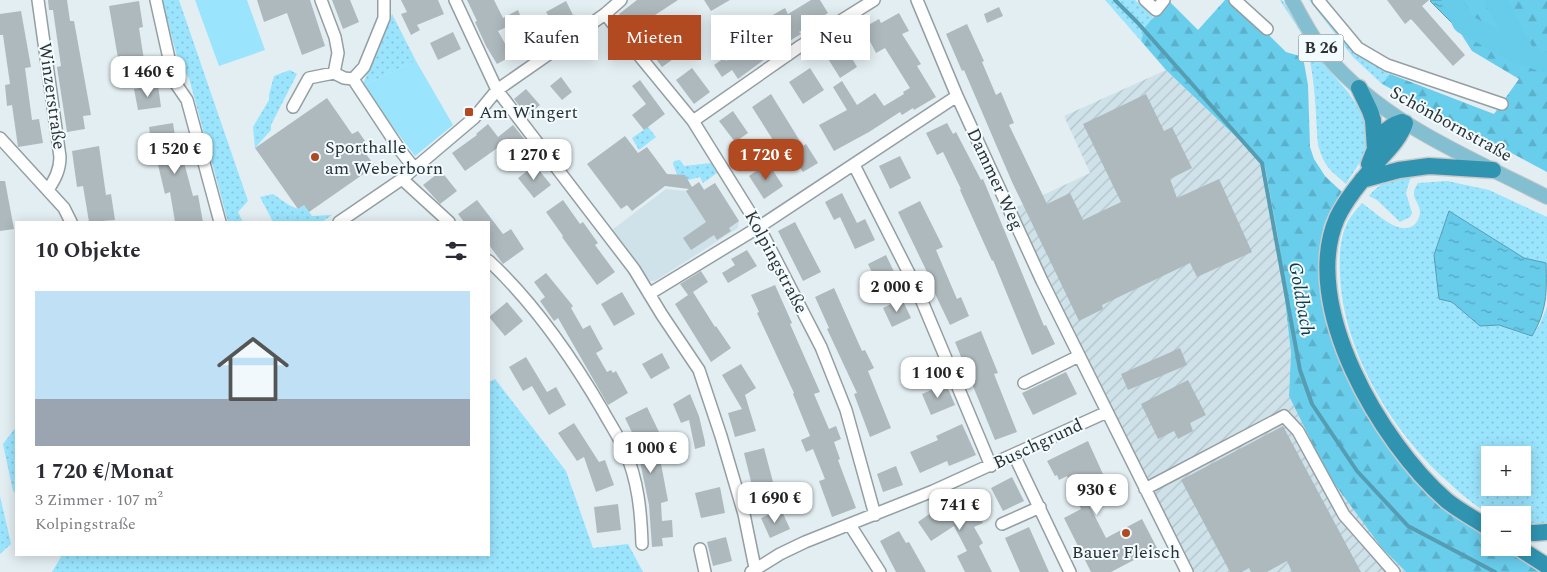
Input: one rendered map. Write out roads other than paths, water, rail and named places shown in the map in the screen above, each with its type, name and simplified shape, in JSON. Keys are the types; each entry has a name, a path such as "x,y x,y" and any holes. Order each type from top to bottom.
{"highway":[{"path":"1359,88 1373,120 1375,150"},
{"path":"1362,180 1381,137 1387,128 1404,123 1402,132 1396,141 1362,180 1338,217 1330,238 1327,260 1328,284 1333,313 1342,342 1354,374 1380,421 1407,459 1446,500 1481,523"},
{"path":"1362,180 1399,170 1429,166 1493,170"},
{"path":"1531,534 1547,532"},
{"path":"1531,556 1547,566"}],"main road":[{"name":"Schönbornstraße","path":"1292,0 1321,48 1372,100 1404,123 1547,197"}],"street":[{"name":"Winzerstraße","path":"38,0 60,157 60,167 48,190"},
{"path":"156,0 174,81 187,100 220,221"},
{"path":"322,0 335,37 338,53 334,73"},
{"path":"353,79 364,67 384,18 384,0"},
{"path":"455,0 497,90 634,269 699,370 744,514 753,570"},
{"path":"340,221 402,179 474,118 497,90 605,14 621,0"},
{"path":"693,121 799,47 874,0"},
{"name":"Dammer Weg","path":"917,0 957,96 1042,280 1187,572"},
{"path":"1145,0 1156,10 1164,0"},
{"path":"1235,0 1267,29"},
{"path":"1318,0 1358,48 1387,65 1502,104"},
{"name":"Kolpingstraße","path":"605,14 693,121 759,226 821,347 846,410 874,515"},
{"path":"293,108 309,78 334,73 344,78 353,79"},
{"path":"353,79 414,168"},
{"path":"649,294 854,165 957,96"},
{"path":"0,138 64,208 70,221"},
{"path":"854,165 916,287 991,466"},
{"path":"402,179 448,221"},
{"path":"490,261 516,287 551,331 585,381 626,451 636,482 641,512 642,544"},
{"path":"1024,383 1079,356"},
{"name":"Buschgrund","path":"753,570 805,542 991,466 1107,412"},
{"path":"1144,488 1284,416 1298,431 1344,515 1394,572"},
{"path":"1014,455 1070,572"},
{"path":"1002,524 1040,506"},
{"path":"850,525 880,572"},
{"path":"700,549 705,572"}],"water":[{"path":"1462,0 1466,16 1458,29 1430,1"},
{"path":"1449,211 1524,258 1546,263 1545,301 1541,318 1532,336 1499,325 1480,326 1452,302 1439,299 1434,255"}],"waterway":[{"name":"Goldbach","path":"1115,0 1137,22 1262,163 1300,370 1312,404 1357,471 1408,526 1495,572"},
{"path":"1452,0 1463,23 1514,51 1547,63"},
{"path":"1495,0 1525,55"}],"place":[{"name":"Am Wingert","path":"469,112"},
{"name":"Sporthalle am Weberborn","path":"315,157"},
{"name":"Bauer Fleisch","path":"1126,533"}]}
